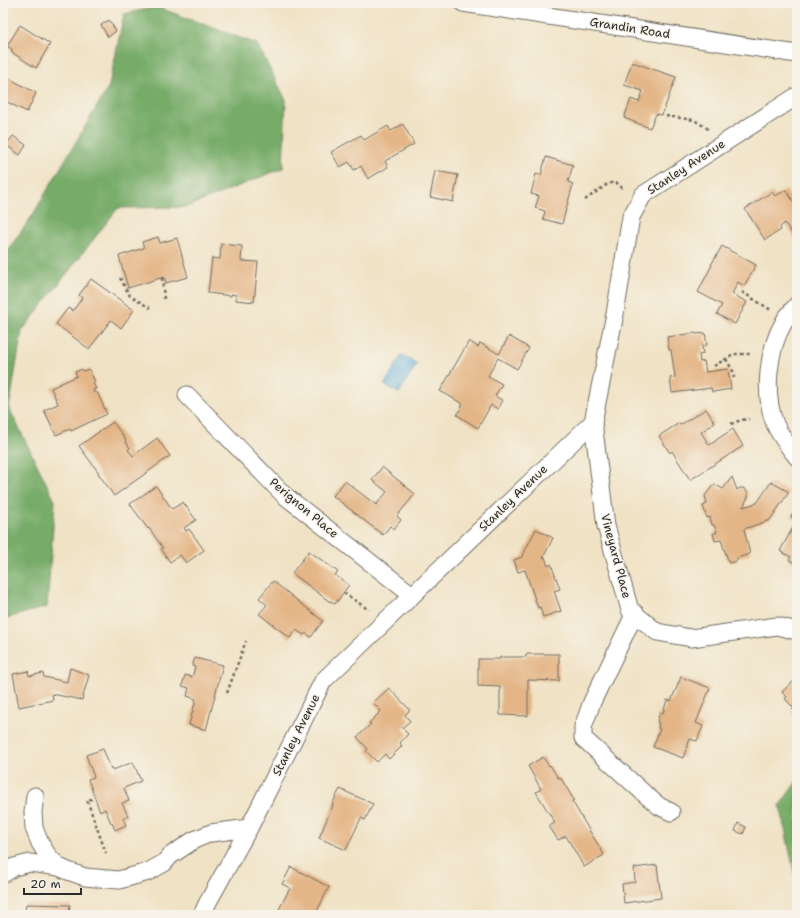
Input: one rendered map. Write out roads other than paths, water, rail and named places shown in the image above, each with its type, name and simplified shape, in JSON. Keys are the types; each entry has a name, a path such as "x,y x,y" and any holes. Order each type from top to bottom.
{"street":[{"name":"Grandin Road","path":"463,3 797,54"},
{"name":"Stanley Avenue","path":"202,915 323,681 594,422 615,314 631,217 643,195 797,96"},
{"path":"797,305 784,321 776,337 768,380 770,409 775,424 785,442 797,457"},
{"name":"Perignon Place","path":"187,395 284,495 412,595"},
{"name":"Vineyard Place","path":"594,422 606,526 630,610 657,632 691,638 777,626 797,631"},
{"path":"635,613 592,702 583,727 584,738 647,796 659,806 671,812"},
{"path":"35,796 33,812 34,828 40,843 48,856 59,867"},
{"path":"3,874 14,867 30,864 59,867 85,877 119,880 148,872 164,863 170,856 194,840 211,833 248,828"}],"water":[{"path":"402,355 417,364 399,393 384,385"}]}
